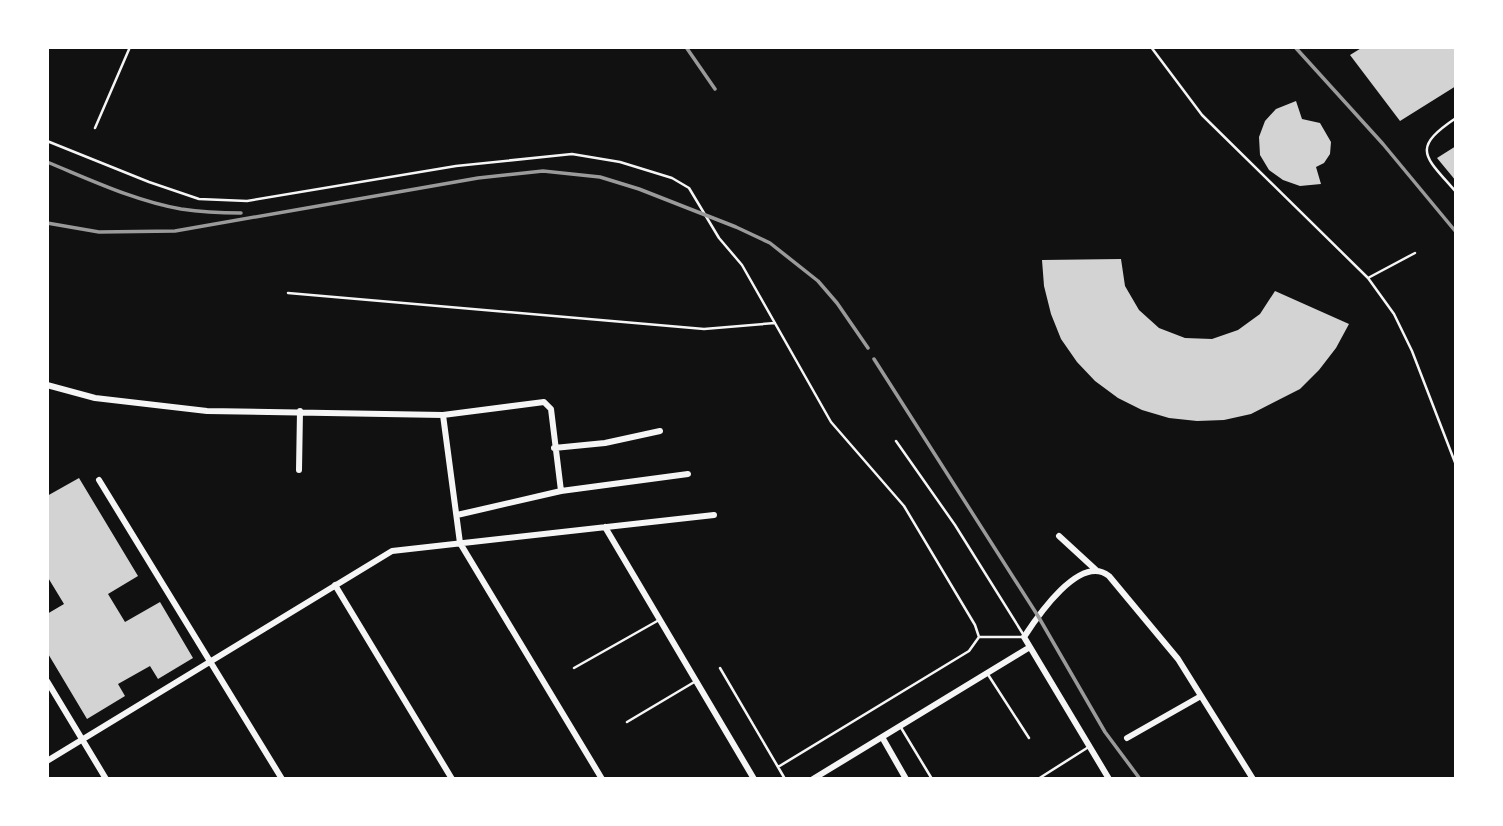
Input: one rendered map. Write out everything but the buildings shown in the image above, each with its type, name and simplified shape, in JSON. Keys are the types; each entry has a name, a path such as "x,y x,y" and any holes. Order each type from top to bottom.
{"street":[{"path":"47,385 95,398 207,411 443,415 544,402 551,409 561,491"},
{"path":"299,470 300,411"},
{"path":"443,415 460,543 602,779"},
{"path":"554,448 605,443 660,431"},
{"path":"457,516 561,491 688,474"},
{"path":"99,480 282,779"},
{"path":"47,761 392,551 714,515"},
{"path":"605,527 754,779"},
{"path":"1059,536 1096,570 1108,576 1178,659 1253,779"},
{"path":"1096,570 1084,573 1046,604 1024,637 1110,779"},
{"path":"335,585 452,779"},
{"path":"813,779 1030,647"},
{"path":"47,681 106,779"},
{"path":"1127,738 1201,696"},
{"path":"882,737 906,779"}],"lane":[{"path":"95,128 130,47"},
{"path":"1151,47 1202,115 1368,278 1394,314 1412,351 1456,465"},
{"path":"1456,118 1431,136 1427,145 1431,164 1456,192"},
{"path":"47,141 199,199 247,201 456,166 572,154 620,162 672,178 689,188 719,238 742,265 831,422 904,506 975,625 979,637"},
{"path":"1368,278 1415,253"},
{"path":"288,293 704,329 775,323"},
{"path":"896,442 955,524 1024,637"},
{"path":"574,668 660,619"},
{"path":"979,637 1024,637"},
{"path":"779,767 969,651 979,637"},
{"path":"720,668 785,779"},
{"path":"987,673 1029,738"},
{"path":"627,722 696,680"},
{"path":"900,726 932,779"},
{"path":"1038,779 1090,747"}],"railway":[{"path":"686,47 715,89"},
{"path":"1295,47 1383,144 1456,232"},
{"path":"47,162 147,201 196,211 241,213"},
{"path":"47,223 99,232 175,231 478,178 543,171 600,177 639,189 770,243 818,281 868,348"},
{"path":"874,359 1038,616 1105,732 1140,779"}]}
